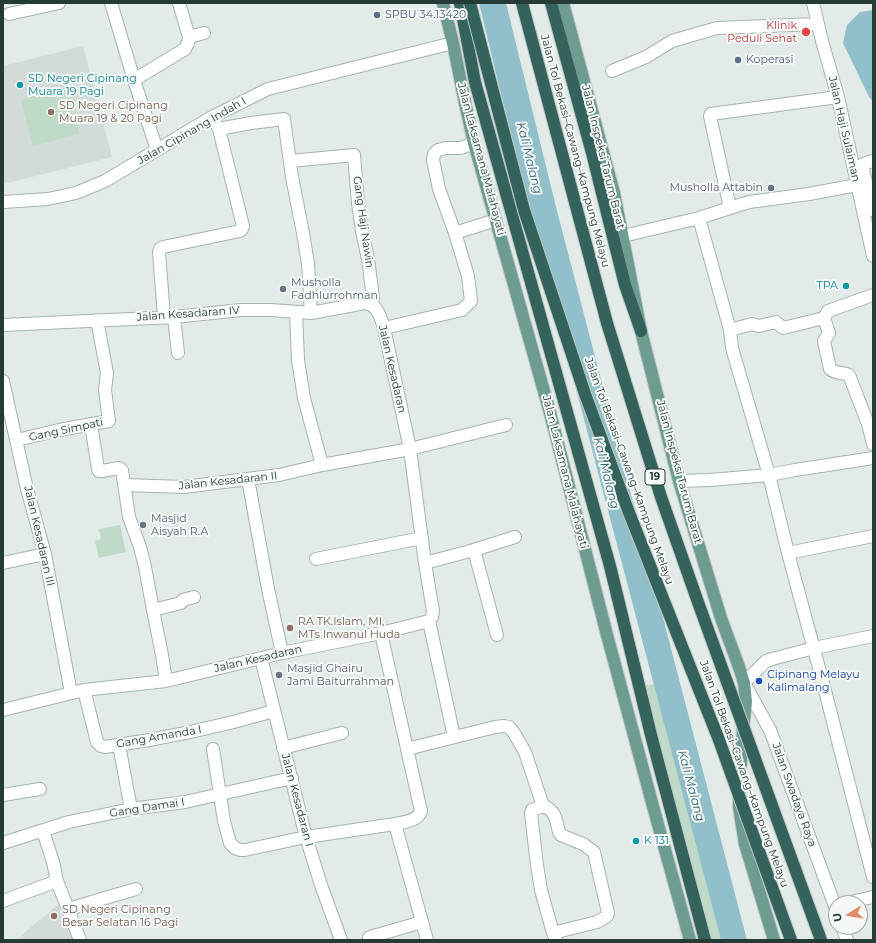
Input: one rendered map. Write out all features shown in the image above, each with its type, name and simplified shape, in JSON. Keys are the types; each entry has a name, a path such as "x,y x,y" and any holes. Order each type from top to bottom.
{"highway":[{"path":"460,3 475,82 610,566 651,735 705,940"},
{"name":"Jalan Tol Bekasi–Cawang–Kampung Melayu","path":"470,3 524,210 585,394 628,510 719,740 791,940"},
{"name":"Jalan Tol Bekasi–Cawang–Kampung Melayu","path":"522,3 607,323 661,498 821,940"},
{"path":"551,3 592,153 624,285 641,331"}],"main road":[{"name":"Jalan Laksamana Malahayati","path":"443,3 474,143 549,409 607,635 690,940"},
{"name":"Jalan Inspeksi Tarum Barat","path":"563,3 614,193 641,331 679,481 721,618 744,683 746,702 743,728 739,806 745,844 774,940"}],"street":[{"path":"9,14 43,5 59,3"},
{"path":"111,3 157,150"},
{"path":"134,80 185,49 189,37 179,3"},
{"name":"Jalan Haji Sulaiman","path":"813,3 817,24 838,97 873,256"},
{"path":"612,71 646,57 672,41 717,28 817,24"},
{"path":"189,37 204,33"},
{"name":"Jalan Cipinang Indah I","path":"3,202 48,199 76,193 105,181 212,117 268,89 453,43"},
{"path":"730,208 710,114 838,97"},
{"path":"178,353 169,317 159,252 160,249 163,247 240,231 243,226 219,129 212,117"},
{"path":"219,129 284,118 306,257 312,313"},
{"path":"384,328 462,310 471,300 468,276 455,233 439,189 433,160 434,154 438,150 446,148 461,148 474,143"},
{"name":"Gang Haji Nawin","path":"290,161 353,154 355,156 358,203 368,259 373,298 372,305"},
{"path":"873,162 863,164 862,166 873,210"},
{"path":"623,236 699,218 749,202 809,194 857,185"},
{"path":"699,218 730,330 732,348 769,475 873,877"},
{"path":"455,233 496,220"},
{"path":"730,330 752,324 759,326 776,322 783,328 824,318 828,311 873,295"},
{"name":"Jalan Kesadaran IV","path":"3,324 169,317 242,310 271,310 312,313 365,303 372,305"},
{"name":"Jalan Kesadaran","path":"3,710 84,690 166,681 282,653 381,633 429,621 432,617 433,611 410,449 384,328 377,309 372,305"},
{"path":"296,312 298,360 304,398 322,465"},
{"path":"824,318 829,333 824,342 830,369 834,372 850,375 868,424 873,444"},
{"name":"Gang Simpati","path":"17,440 59,430 109,421 105,390 107,373 97,320"},
{"name":"Jalan Kesadaran III","path":"3,381 8,422 17,440 45,554 71,693"},
{"path":"91,424 99,471 121,469 122,472 129,517 140,547 145,567 159,635 166,681"},
{"name":"Jalan Kesadaran II","path":"124,485 184,487 279,476 322,465 410,449 506,425"},
{"path":"679,481 769,475 873,458"},
{"path":"248,479 268,589 282,653"},
{"path":"788,553 873,536"},
{"path":"425,563 515,537"},
{"path":"316,559 422,538"},
{"path":"474,550 497,635"},
{"path":"3,563 45,554"},
{"path":"153,610 182,603 183,600 194,597"},
{"path":"429,621 454,737"},
{"path":"213,749 224,821 230,844 240,850 306,836 395,824 419,816 421,812 381,633"},
{"path":"744,683 766,661 772,659 814,648 871,637 873,649"},
{"name":"Jalan Kesadaran I","path":"261,658 306,836 341,940"},
{"name":"Jalan Swadaya Raya","path":"744,683 770,730 834,895"},
{"name":"Gang Amanda I","path":"84,690 98,745 105,746 119,745 237,722 274,711"},
{"path":"407,749 495,727 509,727 514,733 524,752 543,806"},
{"path":"283,748 342,733"},
{"path":"119,745 131,809"},
{"name":"Gang Damai I","path":"3,841 43,831 69,822 131,809 185,802 292,778"},
{"path":"3,795 40,789"},
{"path":"543,806 549,808 553,812 561,835 583,844 594,852 608,913 607,916 597,922 555,936 541,890 536,865 531,814 532,810 543,806"},
{"path":"395,824 427,940"},
{"path":"43,831 57,881 80,940"},
{"path":"3,901 57,881"},
{"path":"68,909 136,889"},
{"path":"369,940 370,937 422,922"}],"shaded area":[{"name":"SD Negeri Cipinang Muara 19 & 20 Pagi","path":"83,46 112,157 3,184 3,66"},
{"name":"SD Negeri Cipinang Besar Selatan 16 Pagi","path":"59,904 75,940 17,940 30,928"}],"green space":[{"path":"67,87 79,134 33,146 21,100"},
{"path":"120,525 126,552 99,558 95,541 101,539 99,529"},
{"path":"654,684 721,940 705,940 639,686"}],"water":[{"name":"Kali Malang","path":"479,3 506,3 556,207 747,940 721,940 530,214"},
{"path":"873,10 873,101 869,97 843,43 847,25 860,12"}],"place":[{"name":"SPBU 34.13420","path":"377,15"},
{"name":"Klinik Peduli Sehat","path":"806,32"},
{"name":"Koperasi","path":"738,60"},
{"name":"SD Negeri Cipinang Muara 19 Pagi","path":"20,85"},
{"name":"SD Negeri Cipinang Muara 19 & 20 Pagi","path":"51,112"},
{"name":"Musholla Attabin","path":"771,188"},
{"name":"TPA","path":"846,286"},
{"name":"Musholla Fadhlurrohman","path":"283,289"},
{"name":"Masjid Aisyah R.A","path":"143,525"},
{"name":"RA TK.Islam, MI, MTs Inwanul Huda","path":"290,628"},
{"name":"Masjid Ghairu Jami Baiturrahman","path":"279,675"},
{"name":"Cipinang Melayu Kalimalang","path":"759,681"},
{"name":"K 131","path":"636,841"},
{"name":"SD Negeri Cipinang Besar Selatan 16 Pagi","path":"54,916"}]}
